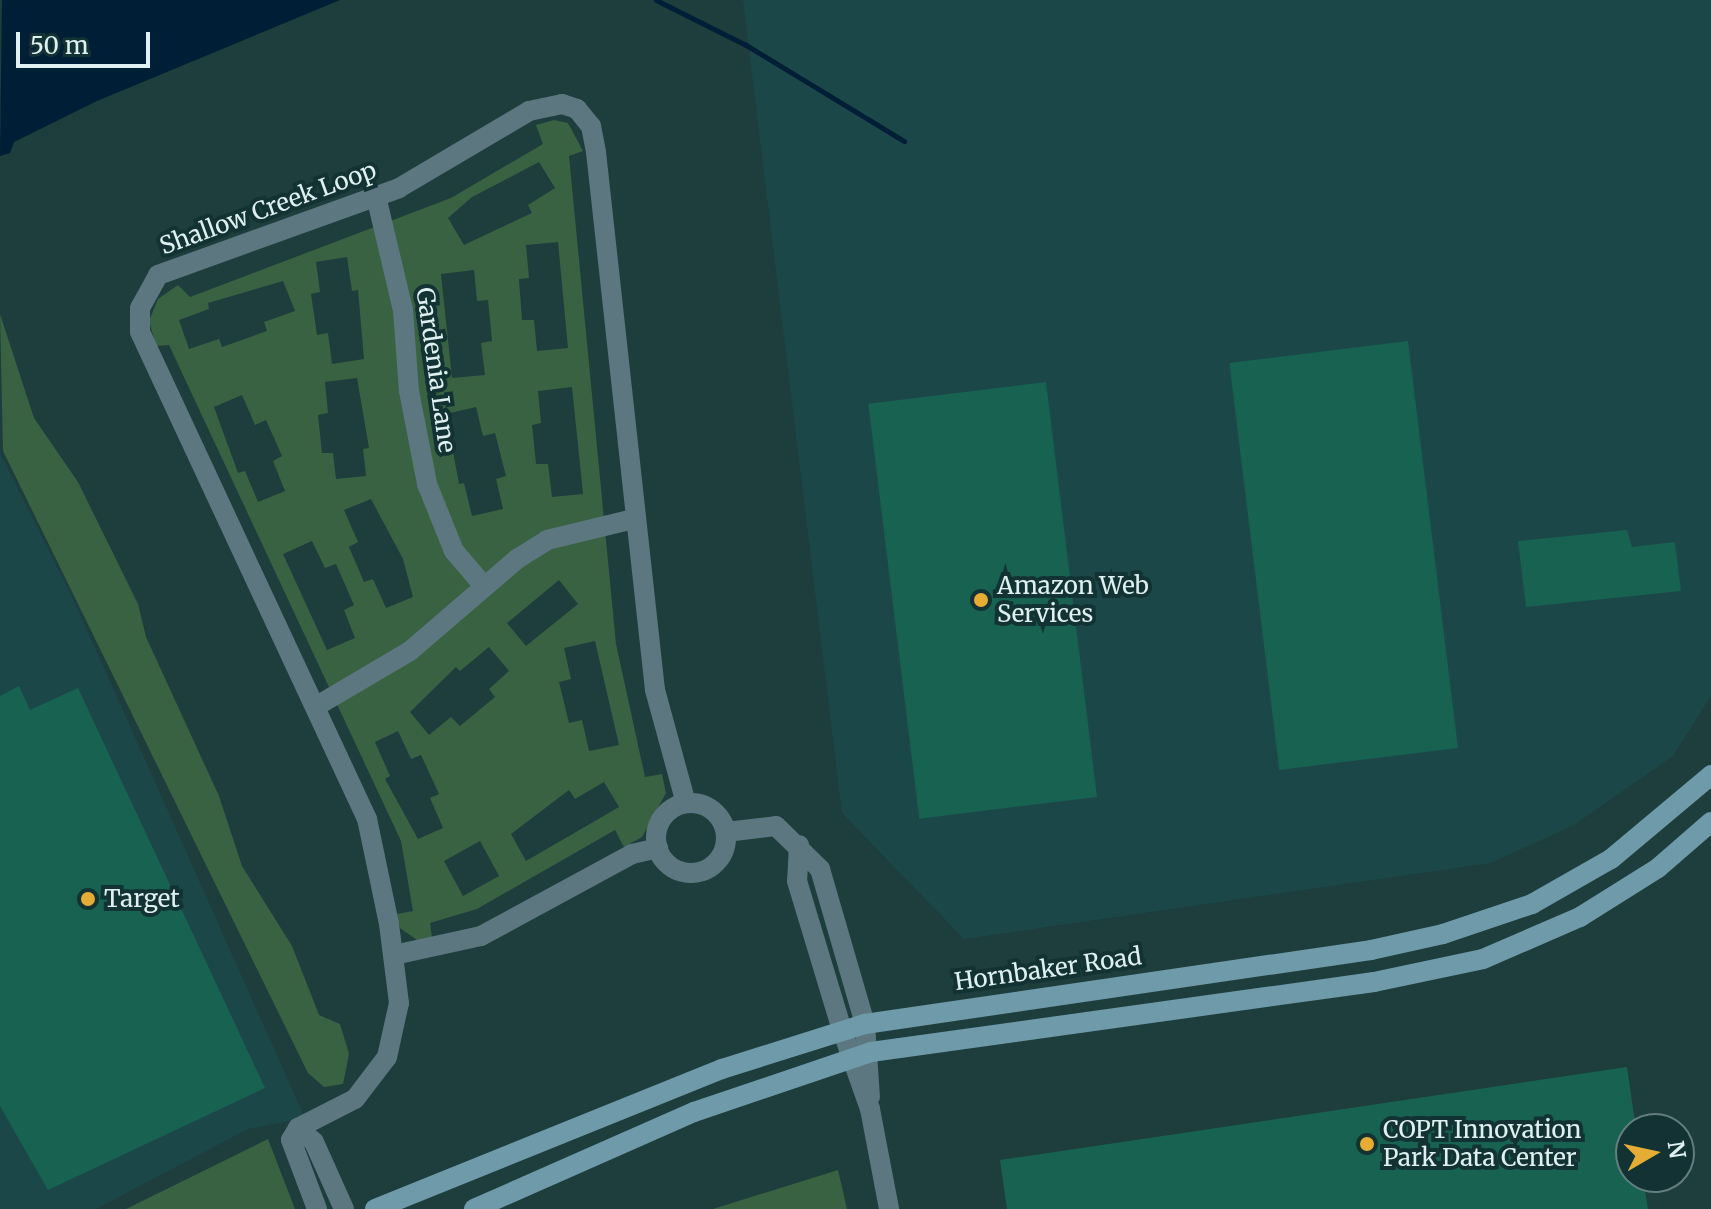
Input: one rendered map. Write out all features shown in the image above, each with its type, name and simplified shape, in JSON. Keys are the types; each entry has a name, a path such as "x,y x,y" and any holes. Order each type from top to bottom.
{"main road":[{"name":"Hornbaker Road","path":"375,1209 722,1069 865,1024 1371,950 1443,934 1532,904 1611,859 1711,775"},
{"path":"474,1209 694,1112 861,1055 1388,980 1483,959 1580,917 1658,868 1711,822"}],"street":[{"name":"Shallow Creek Loop","path":"298,1128 355,1099 387,1057 399,1003 394,955 367,819 148,351 140,308 147,289 172,266 376,196 529,111 562,104 591,126 655,690 686,803"},
{"name":"Gardenia Lane","path":"376,196 403,310 409,391 427,484 454,551 484,586"},
{"path":"315,707 410,651 484,586 547,540 634,519"},
{"path":"686,803 716,813 726,832 723,854 697,873 675,870 658,848 659,822 686,803"},
{"path":"726,832 776,826 799,845 820,869 865,1024 861,1055 889,1209"},
{"path":"799,845 797,881 842,1030 861,1055"},
{"path":"394,955 481,936 632,854 658,848"},
{"path":"317,1209 291,1152 298,1128 314,1142 344,1209"}],"shaded area":[{"path":"2,0 340,0 97,101 14,142 10,153 0,156"},
{"path":"743,0 1711,0 1711,696 1673,756 1574,825 1491,863 964,939 842,813"},
{"name":"Target","path":"0,453 75,603 305,1118 248,1129 96,1209 0,1209"}],"green space":[{"path":"554,120 568,123 583,151 569,156 616,644 645,777 662,774 666,793 642,837 624,847 615,830 477,909 430,923 432,937 417,940 400,928 397,914 413,911 401,841 169,345 156,346 149,321 158,299 178,285 190,297 451,198 543,144 536,125","holes":["539,162 555,188 528,205 532,213 464,245 448,218 472,197","558,242 568,348 537,351 534,320 522,320 519,279 529,278 526,245","347,257 352,291 358,290 364,359 332,364 328,333 317,335 311,294 320,292 316,262","474,270 477,301 488,300 492,341 481,343 485,375 452,378 441,274","283,281 295,311 264,322 267,331 222,347 219,339 189,349 179,320 209,309 208,303","357,378 369,448 363,449 366,476 336,479 333,453 322,453 318,415 328,413 325,382","572,387 583,494 552,497 548,464 536,464 532,425 541,423 538,391","242,395 255,425 266,420 282,456 273,461 285,491 258,502 245,471 238,473 214,407","476,407 483,436 495,433 506,476 496,479 503,509 472,516 464,483 459,484 446,414","371,499 403,559 413,597 386,608 373,579 364,582 349,547 358,542 344,510","312,541 325,568 336,564 354,605 344,610 355,638 327,650 283,554","559,580 578,604 526,646 507,623","595,641 619,745 589,751 582,720 569,723 559,682 571,679 564,648","489,647 509,671 489,689 495,697 460,726 451,717 429,735 410,712 456,667 460,671","398,731 411,759 421,755 439,794 430,798 443,828 418,839 385,779 390,776 375,742","604,782 619,807 526,861 511,834 569,790 575,799","480,841 499,876 463,896 444,861"]},
{"path":"0,314 34,418 78,482 138,604 146,637 219,796 242,866 292,946 319,1015 340,1024 349,1054 343,1084 324,1087 308,1073 3,451"},
{"path":"268,1139 295,1209 126,1209"},
{"path":"838,1170 847,1209 713,1209"}],"building":[{"path":"1408,341 1458,748 1279,770 1229,363"},
{"name":"Amazon Web Services","path":"1046,382 1097,797 919,819 868,404"},
{"path":"1627,530 1632,547 1675,542 1681,591 1526,607 1518,541"},
{"name":"Target","path":"19,686 30,710 78,688 265,1088 48,1190 0,1106 0,696"},
{"name":"COPT Innovation Park Data Center","path":"1627,1067 1634,1113 1615,1113 1615,1193 1646,1193 1648,1209 1007,1209 1000,1160"}],"waterway":[{"path":"656,0 746,45 904,141"}],"place":[{"name":"Amazon Web Services","path":"981,600"},
{"name":"Target","path":"88,899"},
{"name":"COPT Innovation Park Data Center","path":"1367,1144"}]}
